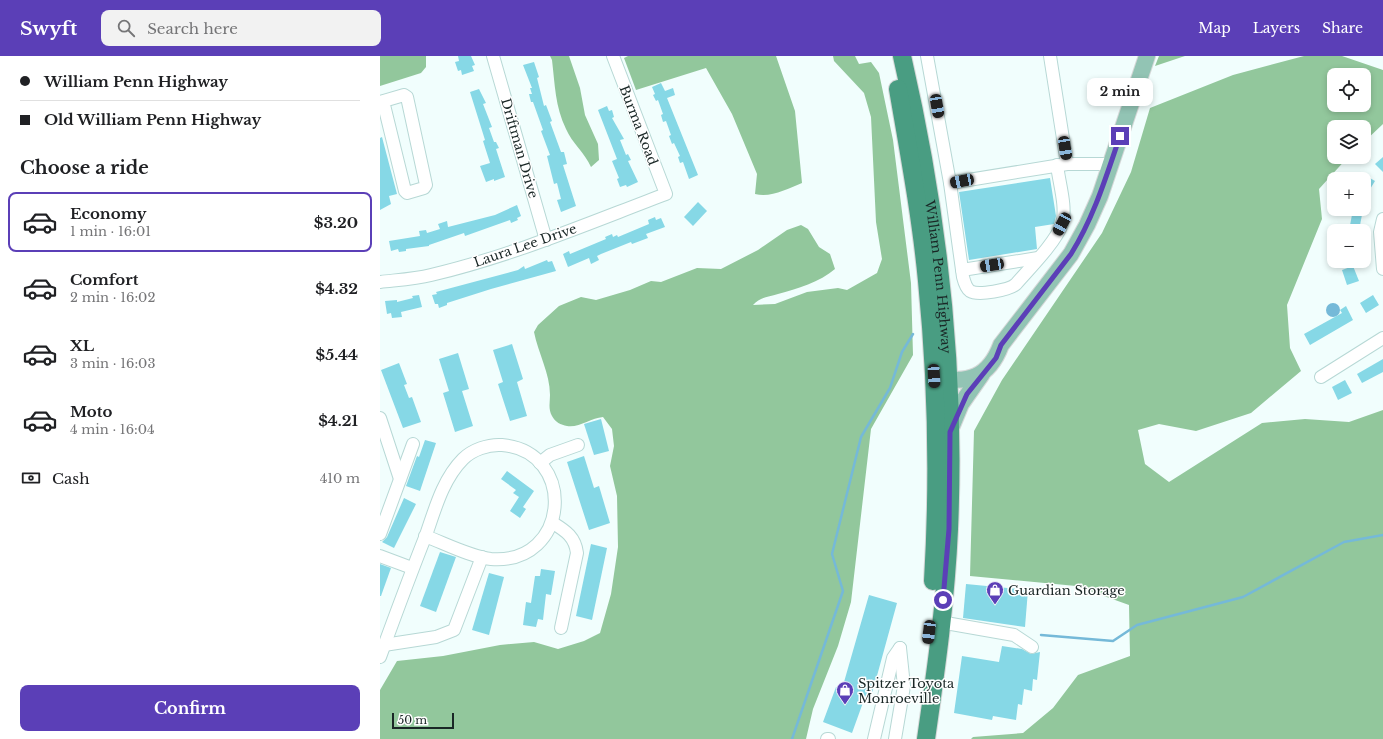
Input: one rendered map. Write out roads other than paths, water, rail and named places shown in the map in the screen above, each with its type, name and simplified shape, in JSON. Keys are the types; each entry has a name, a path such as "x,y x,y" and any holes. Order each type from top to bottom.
{"highway":[{"name":"William Penn Highway","path":"892,56 922,236 931,324 943,376 950,432 949,529 926,739"},
{"name":"William Penn Highway","path":"902,56 929,189 941,279 943,376 936,461 934,557 929,632 916,739"}],"main road":[{"path":"943,376 974,368 1001,345 1071,254 1094,211 1147,56"},
{"path":"950,432 961,404 983,372 996,358 1001,345"},
{"path":"943,376 973,378 983,372"}],"street":[{"name":"Driftman Drive","path":"493,56 546,240"},
{"name":"Burma Road","path":"613,56 666,194"},
{"path":"927,56 950,183 965,284 970,291 979,293 1012,287 1055,237 1062,224 1062,165 1050,56"},
{"path":"404,95 407,97 426,185 424,188 407,193 405,191 382,102 404,95"},
{"path":"950,183 1062,165 1110,164"},
{"name":"Laura Lee Drive","path":"380,282 430,275 546,240 666,194"},
{"path":"1383,219 1380,232 1383,269"},
{"path":"962,270 1038,258"},
{"path":"1321,377 1383,338"},
{"path":"380,418 400,480"},
{"path":"380,534 413,444"},
{"path":"382,651 412,568 442,492 453,471 463,458 473,451 496,444 509,445 523,450 540,463 551,479 556,506 553,523 540,542 521,555 500,559 482,557 425,536"},
{"path":"540,463 550,455 578,445"},
{"path":"553,523 571,536 576,546 577,553 561,628"},
{"path":"380,556 412,568"},
{"path":"382,651 436,637 454,630 482,557"},
{"path":"940,622 1014,635 1032,647"},
{"path":"874,739 893,658 900,648 904,674 895,739"},
{"path":"884,692 902,697"}],"water":[{"path":"1333,303 1338,305 1340,310 1338,315 1333,317 1328,315 1326,310 1328,305"}],"waterway":[{"path":"792,739 843,591 832,554 861,437 890,388 902,352 913,334"},
{"path":"1041,635 1113,641 1137,625 1243,597 1344,542 1383,535"}],"place":[{"name":"Guardian Storage","path":"995,605"},
{"name":"Spitzer Toyota Monroeville","path":"845,705"}]}
